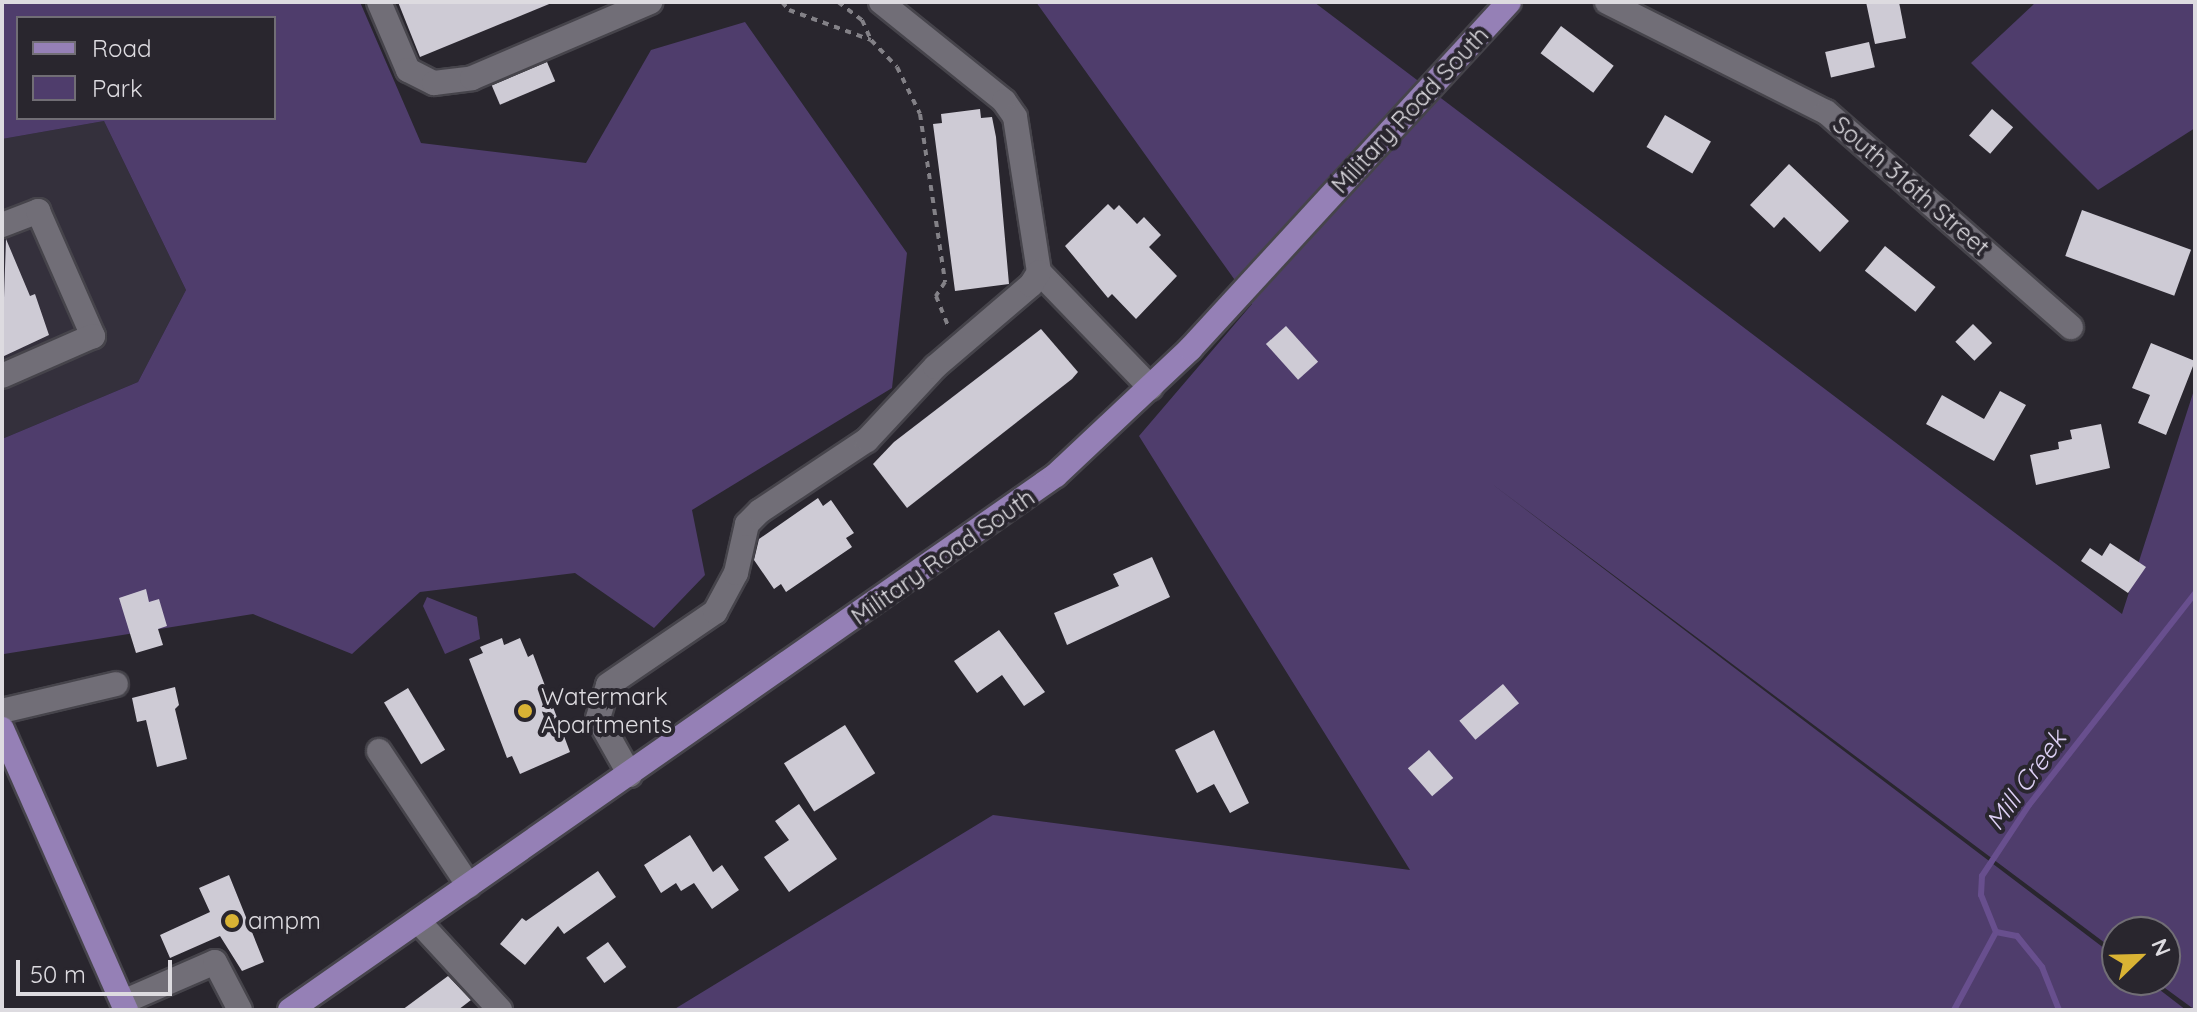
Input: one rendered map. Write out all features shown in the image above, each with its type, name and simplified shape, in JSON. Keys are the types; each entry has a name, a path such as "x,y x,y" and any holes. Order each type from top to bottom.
{"main road":[{"name":"Military Road South","path":"301,1007 418,921 1024,500 1151,388 1509,2"},
{"path":"2,729 124,1006"}],"street":[{"path":"379,2 408,70 434,83 472,78 650,2"},
{"path":"881,2 991,89 1015,117 1039,272 1151,388"},
{"name":"South 316th Street","path":"1607,2 1826,112 2071,327"},
{"path":"2,225 38,211 93,336 2,376"},
{"path":"630,775 598,718 608,685 715,612 736,573 747,524 867,440 961,345 1031,285 1039,272"},
{"path":"2,711 116,684"},
{"path":"379,751 469,886"},
{"path":"418,921 500,1010"},
{"path":"124,1006 215,962 240,1010"}],"path":[{"path":"782,2 789,10 871,40"},
{"path":"800,2 818,2"},
{"path":"838,2 862,20 871,40 897,67 920,114 945,282 936,296 943,320 961,345"}],"shaded area":[{"path":"104,121 186,290 138,382 2,439 2,139"}],"green space":[{"path":"2,2 360,2 421,143 586,163 651,50 745,22 907,253 892,388 692,510 705,575 654,628 575,573 420,592 352,654 253,614 4,654 2,439 138,382 186,290 104,121 2,139"},
{"path":"1036,2 1314,2 2122,614 2195,387 2195,1010 2176,996 2181,996 2181,916 2101,916 2101,940 1488,481 2101,946 2101,996 2168,996 2186,1010 673,1010 993,815 1410,870 1139,436 1252,304"},
{"path":"2036,2 2195,2 2195,128 2098,190 1971,63"},
{"path":"427,597 477,617 480,639 445,654 423,606"}],"building":[{"path":"398,2 554,2 420,57"},
{"path":"1866,2 1899,2 1906,38 1875,44"},
{"path":"1561,26 1614,66 1593,93 1541,53"},
{"path":"1869,42 1875,67 1831,77 1825,52"},
{"path":"547,62 555,81 500,105 492,85"},
{"path":"980,109 981,118 992,117 996,137 1009,284 955,291 933,124 942,123 941,114"},
{"path":"1992,109 2013,127 1990,154 1969,135"},
{"path":"1665,115 1711,142 1692,174 1646,147"},
{"path":"1789,164 1849,221 1820,252 1784,217 1774,228 1750,205"},
{"path":"1108,204 1114,210 1119,205 1137,224 1144,217 1161,235 1149,247 1177,276 1136,319 1112,294 1108,298 1065,246"},
{"path":"2082,210 2191,250 2174,296 2065,256"},
{"path":"6,239 30,296 35,294 49,335 2,357"},
{"path":"1885,246 1936,287 1915,312 1865,271"},
{"path":"1973,324 1992,343 1974,361 1955,342"},
{"path":"1286,326 1318,362 1298,380 1266,344"},
{"path":"1041,329 1078,372 907,508 873,464 894,442"},
{"path":"2151,343 2195,361 2166,435 2138,423 2150,395 2132,388"},
{"path":"2000,391 2026,405 1994,461 1926,424 1942,395 1984,419"},
{"path":"2101,424 2110,468 2036,485 2030,455 2059,449 2058,442 2072,439 2070,430"},
{"path":"818,498 823,506 831,500 854,533 846,538 852,547 786,592 781,584 774,589 754,560 759,539"},
{"path":"2110,543 2146,567 2128,593 2081,561 2090,548 2102,556"},
{"path":"1152,557 1170,597 1067,645 1054,613 1119,586 1113,574"},
{"path":"146,589 149,602 159,599 167,626 158,629 163,645 136,653 119,598"},
{"path":"999,630 1045,692 1024,706 1002,675 977,693 954,661"},
{"name":"Watermark Apartments","path":"502,638 504,645 520,638 528,657 533,654 570,752 520,774 512,756 507,758 469,659 483,653 480,647"},
{"path":"1503,684 1519,703 1475,740 1459,721"},
{"path":"175,687 179,705 175,709 187,759 157,767 146,720 137,722 132,698"},
{"path":"408,688 445,750 421,764 384,702"},
{"path":"845,725 875,773 814,811 784,763"},
{"path":"1214,730 1249,803 1230,813 1214,784 1197,793 1175,750"},
{"path":"1429,750 1453,778 1432,796 1408,768"},
{"path":"799,804 837,859 789,892 764,857 789,840 775,821"},
{"path":"690,835 713,872 722,865 739,890 712,909 694,883 681,891 676,883 661,893 644,865"},
{"path":"598,871 616,897 564,934 558,926 525,965 500,944 522,918 526,921"},
{"name":"ampm","path":"229,875 264,962 242,971 220,936 170,958 160,935 210,912 199,888"},
{"path":"608,942 626,967 604,983 586,958"},
{"path":"448,976 471,1000 458,1010 402,1010"}],"waterway":[{"name":"Mill Creek","path":"1954,1010 1996,932 1981,895 1982,876 2029,805 2195,593"},
{"path":"1996,932 2017,936 2042,967 2059,1010"}],"place":[{"name":"Watermark Apartments","path":"525,711"},
{"name":"ampm","path":"232,921"}]}
